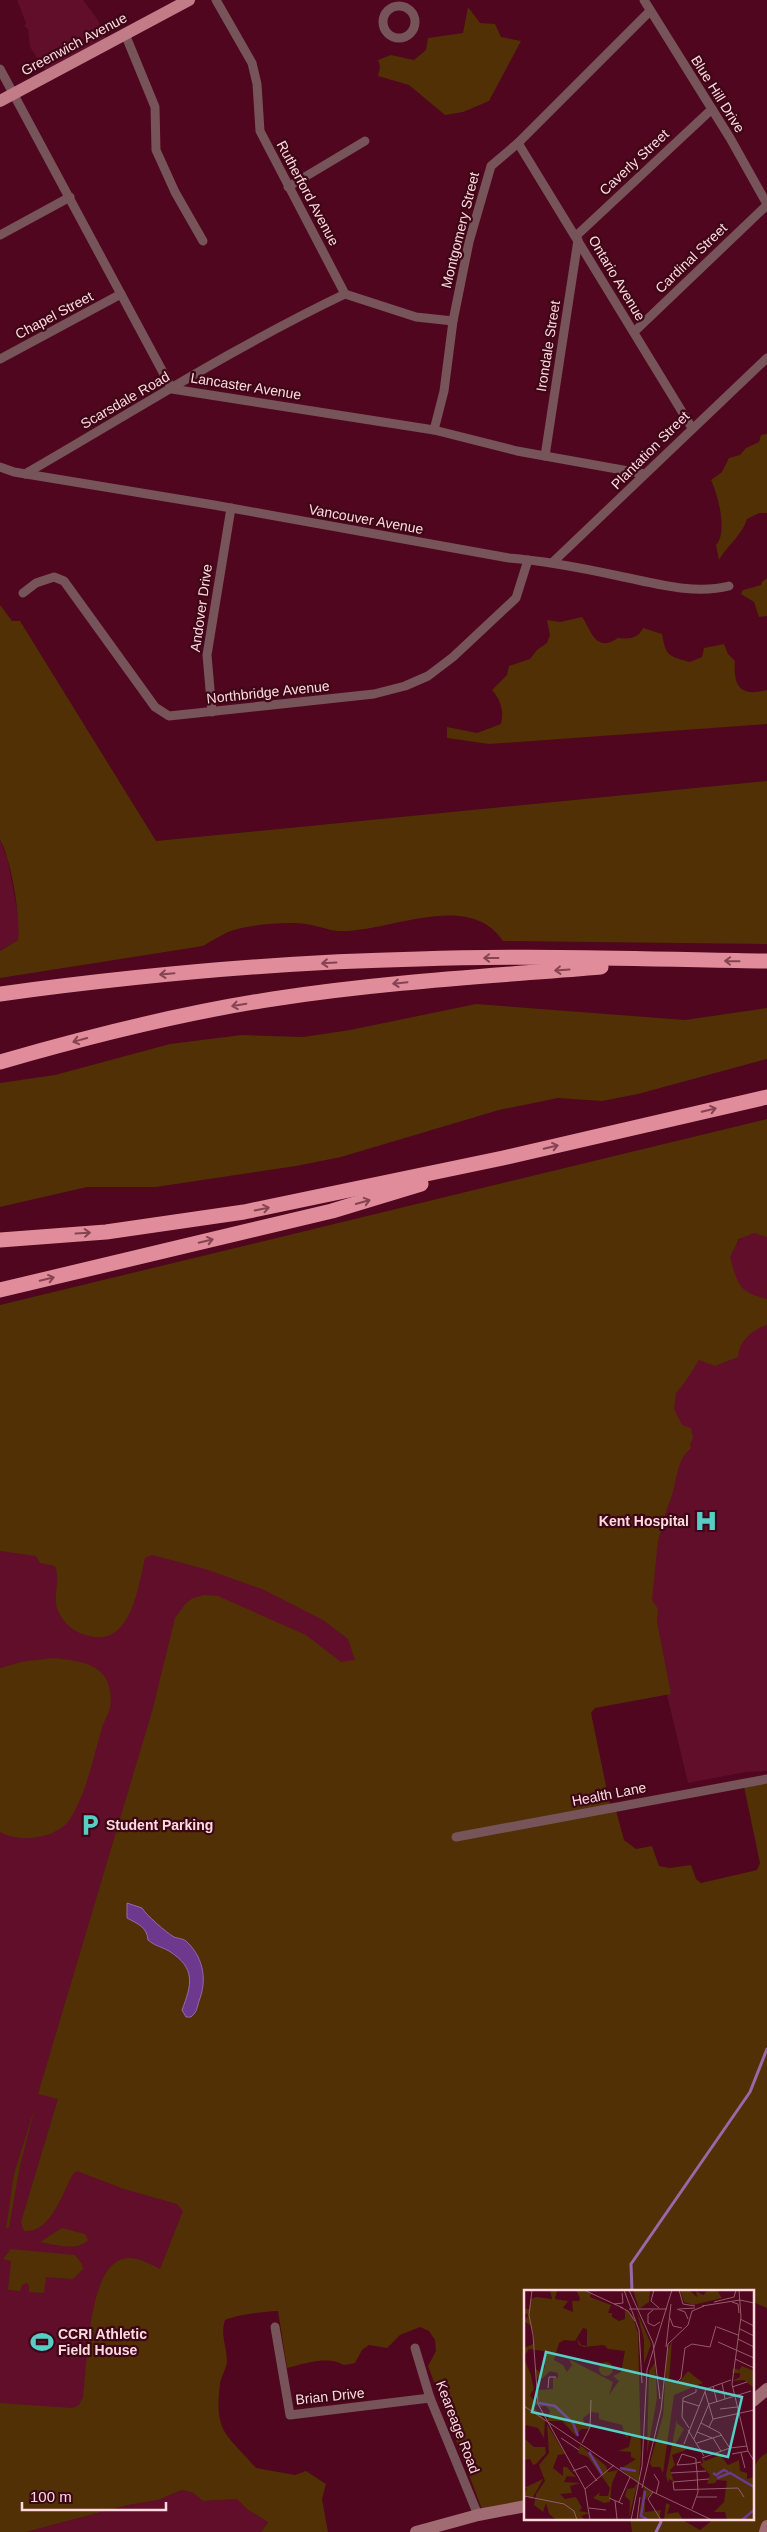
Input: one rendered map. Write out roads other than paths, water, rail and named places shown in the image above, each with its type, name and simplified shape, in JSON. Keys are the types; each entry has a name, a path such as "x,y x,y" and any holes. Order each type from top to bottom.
{"highway":[{"path":"0,994 136,977 312,963 453,958 767,961"},
{"path":"0,1062 101,1034 169,1018 288,997 418,981 698,960"},
{"path":"0,1240 106,1232 210,1218 503,1158 767,1097"},
{"path":"0,1290 332,1211 503,1158"}],"main road":[{"name":"Greenwich Avenue","path":"0,101 189,0"}],"street":[{"name":"Rutherford Avenue","path":"216,0 252,63 256,84 260,131 345,294"},
{"name":"Blue Hill Drive","path":"644,0 712,109 767,204"},
{"name":"Montgomery Street","path":"434,430 444,391 453,321 469,242 491,166 518,143 650,11"},
{"path":"125,34 155,107 156,150 175,192 203,241"},
{"name":"Lancaster Avenue","path":"0,69 15,93 172,389 434,430 517,451 645,474"},
{"name":"Caverly Street","path":"577,238 712,109"},
{"path":"288,187 365,141"},
{"name":"Ontario Avenue","path":"518,143 692,428"},
{"path":"0,235 70,197"},
{"name":"Cardinal Street","path":"634,332 767,204"},
{"name":"Irondale Street","path":"545,456 577,238"},
{"name":"Chapel Street","path":"0,359 121,294"},
{"path":"345,294 416,317 453,321"},
{"name":"Scarsdale Road","path":"25,474 172,389 248,342 345,294"},
{"name":"Plantation Street","path":"553,562 767,358"},
{"name":"Vancouver Avenue","path":"0,467 25,474 528,560 553,562 666,585 714,590 729,586"},
{"name":"Andover Drive","path":"212,712 207,655 231,508"},
{"name":"Northbridge Avenue","path":"23,593 36,583 54,577 64,581 155,707 169,716 374,694 406,686 428,676 490,625 516,598 528,560"},
{"name":"Health Lane","path":"456,1837 767,1779"},
{"name":"Brian Drive","path":"275,2327 290,2415 430,2398"},
{"name":"Keareage Road","path":"415,2348 430,2398 478,2515"},
{"path":"754,2400 767,2388"},
{"path":"416,2532 478,2515 524,2506"},
{"path":"765,2532 767,2526"}],"waterway":[{"path":"632,2290 631,2264 750,2092 767,2049"},
{"path":"656,2532 660,2520"}],"place":[{"name":"Kent Hospital","path":"706,1521"},
{"name":"Student Parking","path":"90,1825"},
{"name":"CCRI Athletic Field House","path":"42,2342"}]}
